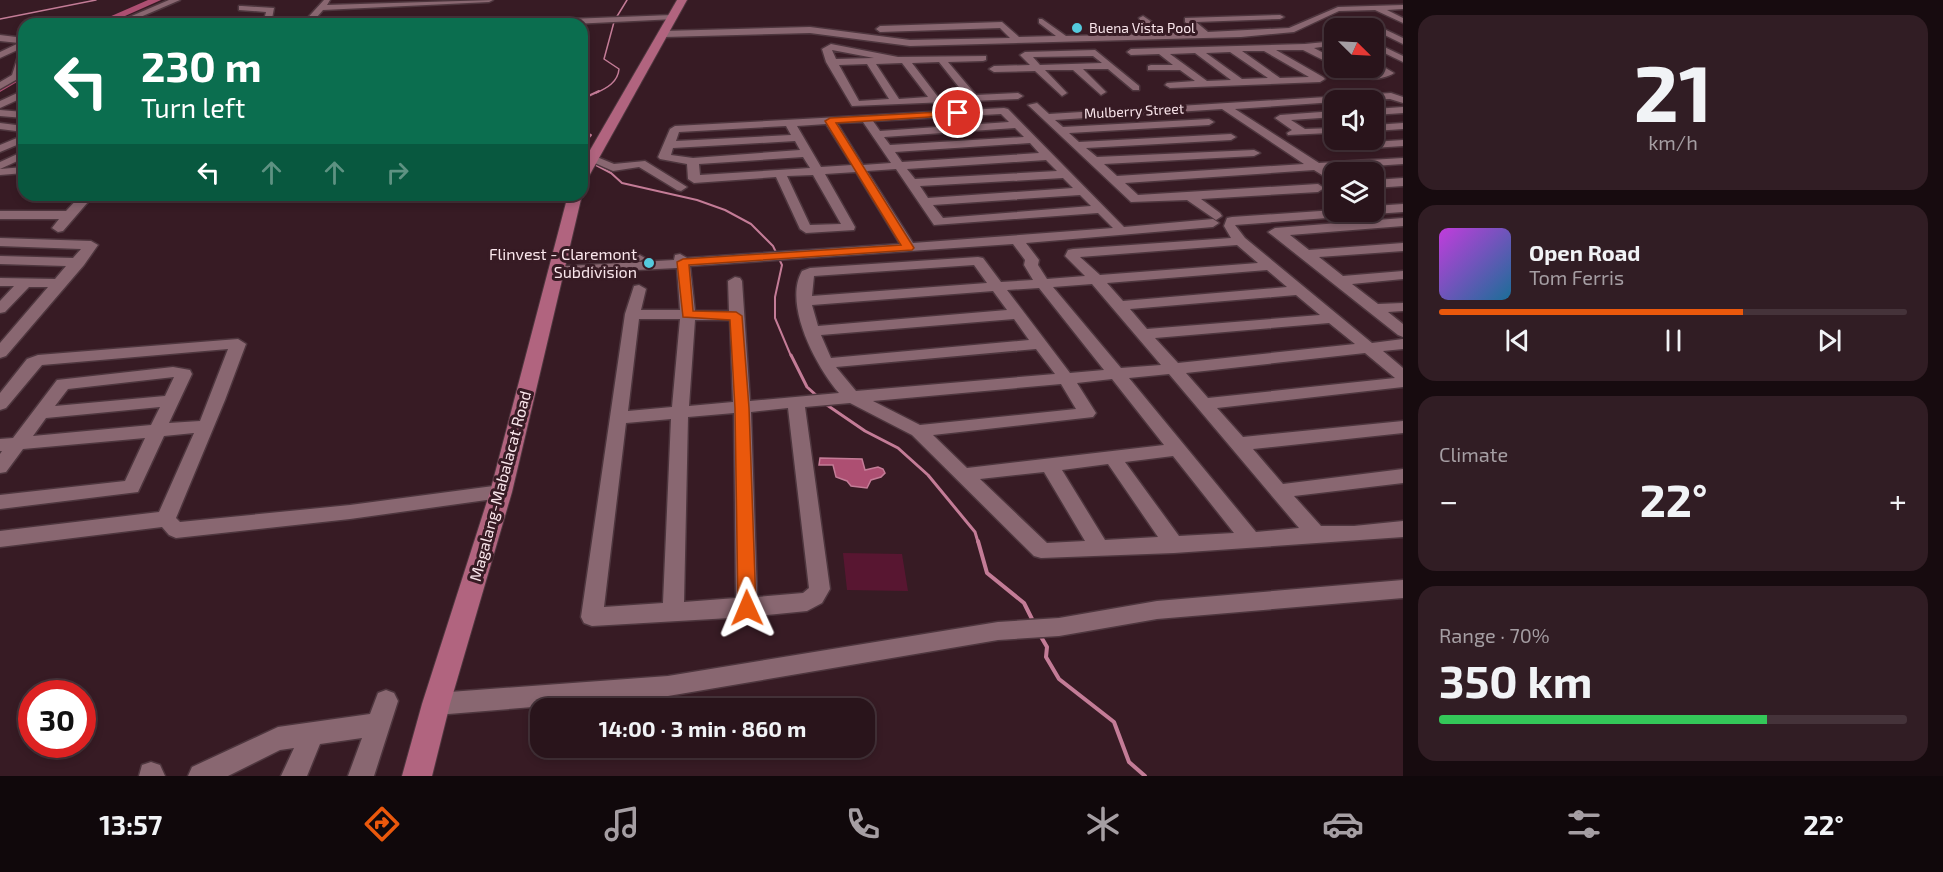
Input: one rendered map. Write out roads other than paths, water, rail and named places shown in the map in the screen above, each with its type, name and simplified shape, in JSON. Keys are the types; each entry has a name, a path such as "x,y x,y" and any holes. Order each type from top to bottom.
{"main road":[{"path":"588,165 617,112 670,35 672,17 682,0"},
{"name":"Magalang-Mabalacat Road","path":"417,776 436,704 501,492 574,201"}],"street":[{"path":"132,18 176,0"},
{"path":"312,18 328,0"},
{"path":"321,8 489,0"},
{"path":"1375,7 1402,21"},
{"path":"670,35 820,31 903,43 1241,34 1291,30 1338,9 1403,7"},
{"path":"244,12 269,14 268,18"},
{"path":"588,21 672,17"},
{"path":"1205,34 1188,20 1280,17"},
{"path":"1143,18 1165,36"},
{"path":"1042,21 1064,39"},
{"path":"880,29 1001,24 1018,40"},
{"path":"1384,33 1403,41"},
{"path":"1241,34 1323,84 1329,90"},
{"path":"0,38 18,41"},
{"path":"968,42 1025,101 1046,117 1135,199 1318,188"},
{"path":"1131,52 1305,47 1324,44"},
{"path":"0,55 18,45"},
{"path":"1305,47 1324,57"},
{"path":"935,100 901,60 827,48 831,62 856,104 935,100 973,98 1025,101"},
{"path":"1232,49 1278,81"},
{"path":"1384,49 1403,58"},
{"path":"1197,50 1240,81"},
{"path":"1161,51 1205,84"},
{"path":"1076,115 1025,55 1091,53 1099,55 1136,88"},
{"path":"831,62 983,58"},
{"path":"941,59 973,98"},
{"path":"870,61 896,102"},
{"path":"994,69 1110,66"},
{"path":"1075,67 1101,92"},
{"path":"1151,68 1183,67"},
{"path":"0,86 16,77 18,71"},
{"path":"1170,85 1240,81 1323,84"},
{"path":"1377,85 1401,99"},
{"path":"1349,87 1354,90"},
{"path":"1291,91 1308,101"},
{"path":"1260,92 1277,103"},
{"path":"1228,93 1245,104"},
{"path":"1183,95 1209,122 1302,188"},
{"path":"4,103 18,96"},
{"path":"1154,97 1170,110"},
{"path":"1122,99 1139,111"},
{"path":"1384,99 1401,99"},
{"path":"1092,100 1108,113"},
{"path":"1046,117 1324,100"},
{"path":"1224,106 1324,172"},
{"path":"1384,111 1403,110"},
{"path":"807,153 693,161 664,157 675,129 1004,111 1118,226"},
{"path":"0,113 18,114"},
{"path":"1303,132 1277,116 1324,114"},
{"path":"866,119 939,222 1100,209"},
{"path":"830,121 906,244"},
{"name":"Mulberry Street","path":"1060,130 1209,122"},
{"path":"780,174 806,230 849,227 790,123"},
{"path":"877,134 1018,125"},
{"path":"0,126 18,128"},
{"path":"1384,127 1403,126"},
{"path":"1268,135 1324,131"},
{"path":"1076,145 1231,137"},
{"path":"669,145 799,138"},
{"path":"0,139 18,140"},
{"path":"887,149 1033,140"},
{"path":"0,149 18,142"},
{"path":"1384,144 1403,143"},
{"path":"1364,150 1384,162 1403,161"},
{"path":"1094,161 1254,153"},
{"path":"693,161 694,179 1049,156"},
{"path":"2,169 18,158"},
{"path":"592,158 613,168 641,163 681,186"},
{"path":"1115,180 1324,166"},
{"path":"2,169 18,170"},
{"path":"912,183 1066,174"},
{"path":"1384,181 1403,182"},
{"path":"925,202 1084,192"},
{"path":"1190,196 1213,219"},
{"path":"58,228 83,201"},
{"path":"1384,208 1403,208"},
{"path":"0,215 71,215"},
{"path":"558,263 681,260 1213,219 1231,224 1324,215"},
{"path":"906,244 1013,241 1213,219"},
{"path":"1403,222 1273,232 1307,254 1403,332"},
{"path":"1231,224 1240,241 1403,375"},
{"path":"1013,241 1023,261 1031,265 1042,282 1251,540"},
{"path":"1240,241 1073,253 1072,256 1095,278 1316,534"},
{"path":"0,242 91,245 0,353"},
{"path":"1307,254 1403,247"},
{"path":"0,260 78,262"},
{"path":"673,612 680,412 687,315 681,260"},
{"path":"918,431 1087,413 1065,377 978,261 810,272 806,277 803,301 825,363 837,382 852,397 918,431 1041,550 1174,545 1403,529"},
{"path":"803,301 1271,266"},
{"path":"1340,280 1403,275"},
{"path":"735,281 742,408 747,608"},
{"path":"0,282 60,283"},
{"path":"1,307 25,283"},
{"path":"639,289 632,314 617,418 592,617 747,608 807,602 815,597 820,590 801,402"},
{"path":"1119,306 1299,290"},
{"path":"1375,309 1403,307"},
{"path":"632,314 736,316"},
{"path":"813,331 1016,314"},
{"path":"1143,334 1333,318"},
{"path":"0,404 33,363 38,360 238,344 166,519 169,525 176,530 360,511 501,492"},
{"path":"825,363 1040,344"},
{"path":"617,418 1173,369 1403,344"},
{"path":"0,467 8,445 66,382 183,373 134,484 127,488 0,502"},
{"path":"1203,404 1403,382"},
{"path":"40,412 170,401"},
{"path":"8,445 206,426"},
{"path":"1238,444 1403,427"},
{"path":"962,475 1179,449"},
{"path":"1113,458 1174,545"},
{"path":"1049,464 1099,548"},
{"path":"1279,491 1403,476"},
{"path":"0,539 166,519"},
{"path":"436,704 668,686 998,632 1059,627 1157,610 1403,590"},
{"path":"361,776 386,701"},
{"path":"201,776 278,739 378,724"},
{"path":"294,776 312,734"}],"waterway":[{"path":"0,19 96,0"},
{"path":"112,18 156,0"},
{"path":"616,18 627,0"},
{"path":"596,93 617,78 619,69 604,59 614,22"},
{"path":"0,89 18,77"},
{"path":"588,96 599,91"},
{"path":"588,133 591,135 588,138"},
{"path":"596,165 611,173 622,183 697,200 725,210 751,224 773,246 782,265 775,297 775,318 791,356"},
{"path":"791,355 807,387 817,396"},
{"path":"824,403 865,431 898,448 928,475 975,532 978,542"},
{"path":"978,541 987,573 1024,603 1033,621"},
{"path":"1040,635 1047,647 1046,657 1059,679 1114,722 1129,762 1145,776"}],"place":[{"name":"Buena Vista Pool","path":"1077,28"},
{"name":"Flinvest - Claremont Subdivision","path":"649,263"}]}
